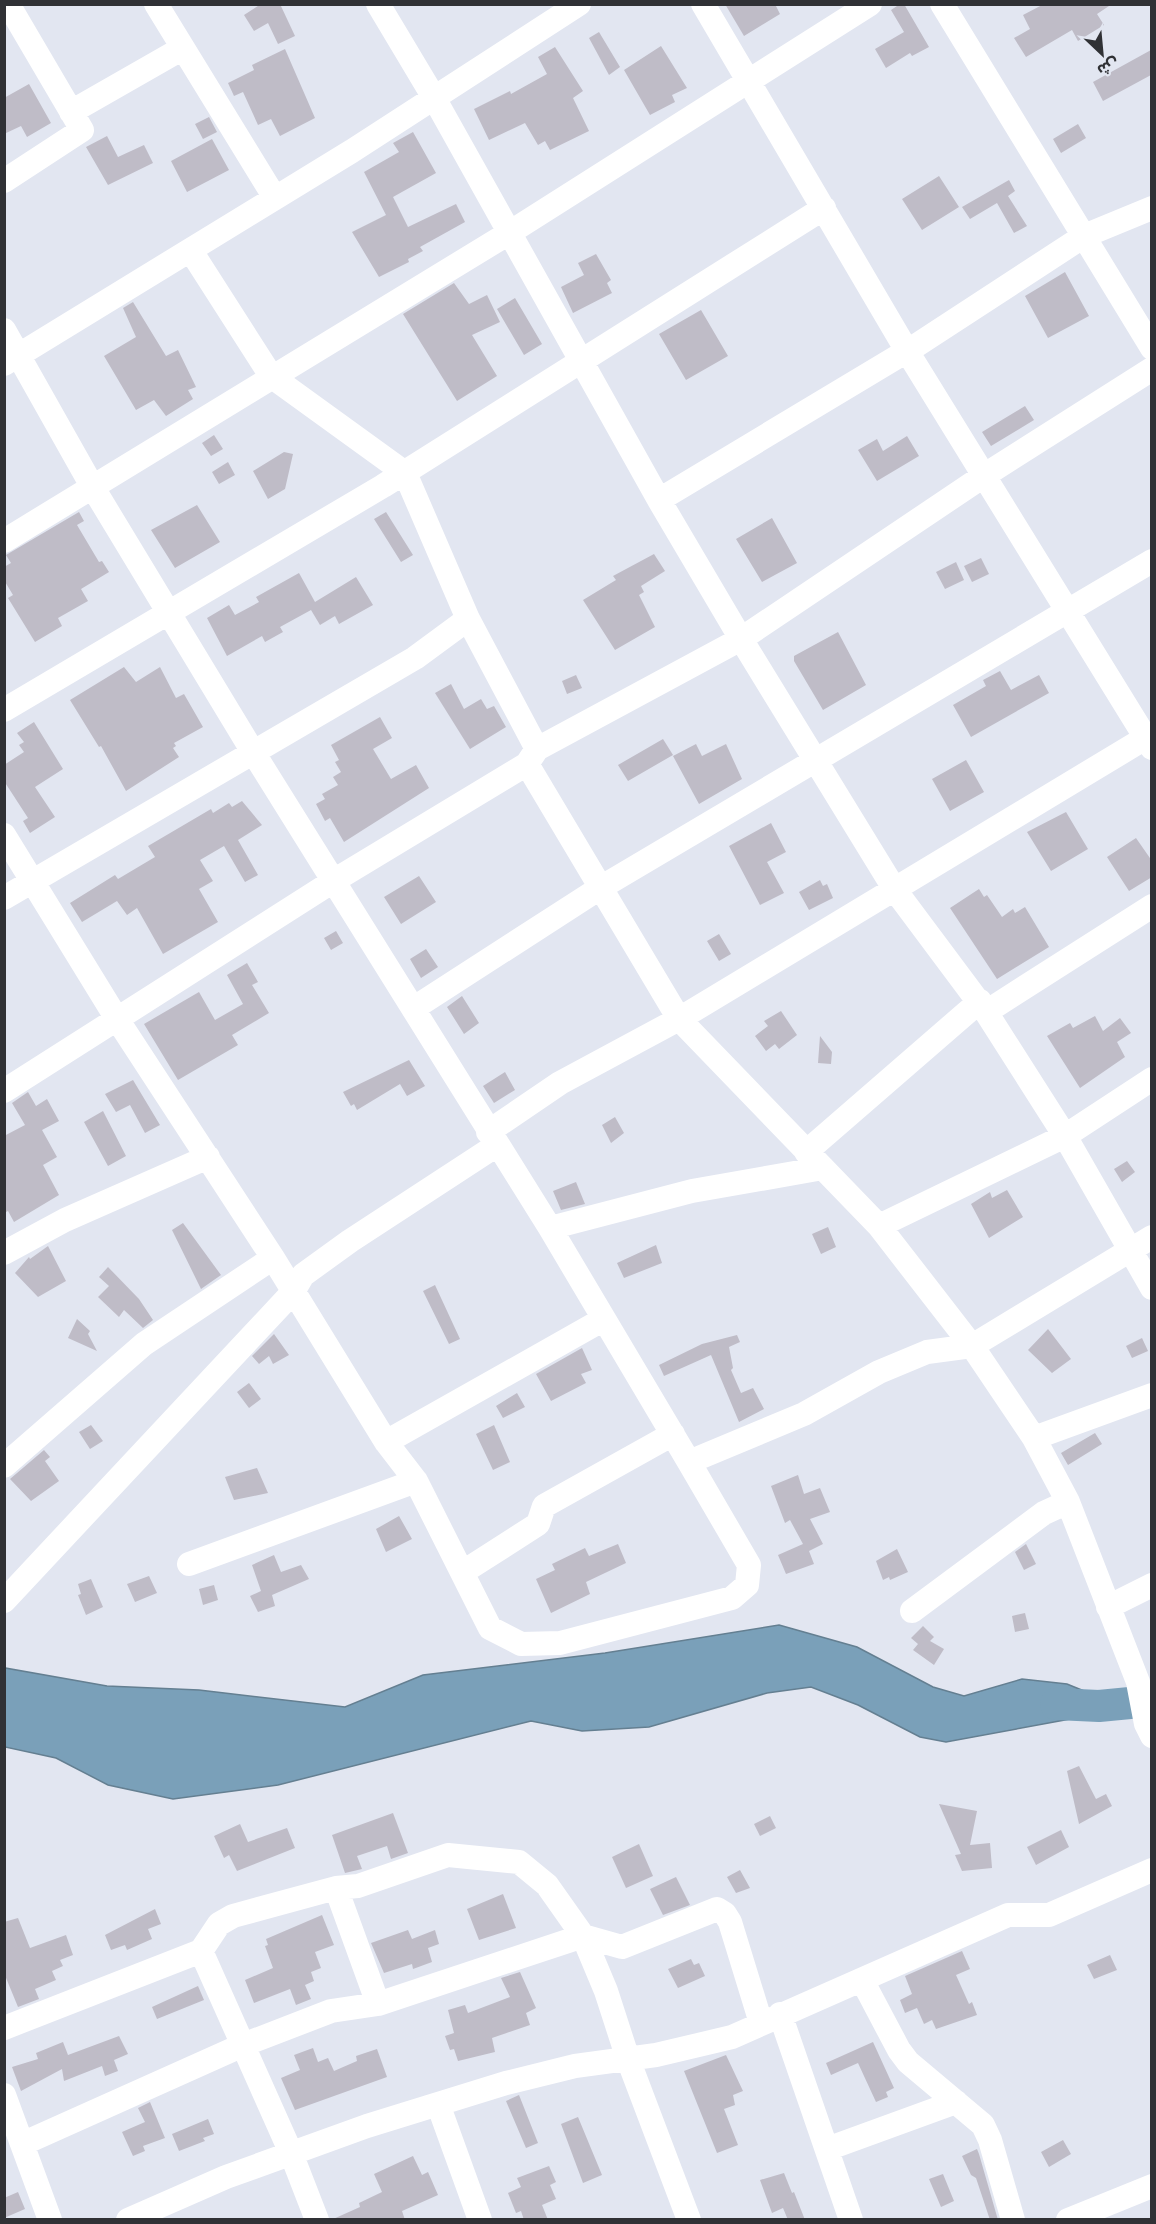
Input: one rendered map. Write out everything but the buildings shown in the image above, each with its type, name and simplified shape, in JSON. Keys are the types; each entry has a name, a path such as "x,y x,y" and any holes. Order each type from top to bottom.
{"street":[{"path":"156,4 274,198"},
{"path":"378,4 434,96 659,500 741,639 818,761 895,890 983,1006 1065,1136 1152,1288"},
{"path":"4,1601 294,1292 303,1275 492,1139 560,1083 680,1019 1149,740 907,351 703,4"},
{"path":"4,541 509,232 870,4"},
{"path":"942,4 1152,348"},
{"path":"4,181 82,130 10,5"},
{"path":"12,359 274,198 566,8"},
{"path":"71,112 183,48"},
{"path":"4,710 405,473 824,208"},
{"path":"659,500 907,351 1084,236 1152,208"},
{"path":"190,251 271,376 405,473 468,619 532,756 600,888 680,1019 879,1226 972,1346 1034,1438 1068,1502 1138,1682 1146,1724 1152,1736"},
{"path":"4,330 12,359 414,1008 492,1139 550,1228 673,1434 749,1565 747,1585 732,1598 560,1643 521,1644 490,1628 416,1481 386,1442 273,1258 117,1019 4,835"},
{"path":"4,1091 532,756 741,639 985,476 1152,369"},
{"path":"414,1008 600,888 818,761 1152,561"},
{"path":"4,898 34,883 415,658 468,619"},
{"path":"550,1228 814,1160 983,1006 1152,906"},
{"path":"879,1226 1065,1136 1152,1079"},
{"path":"4,1253 66,1220 208,1157"},
{"path":"689,1462 804,1414 879,1372 927,1352 972,1346 1152,1237"},
{"path":"4,1466 144,1344 273,1258"},
{"path":"386,1442 604,1319"},
{"path":"1034,1438 1152,1395"},
{"path":"463,1572 538,1524 544,1506 673,1434"},
{"path":"189,1564 416,1481"},
{"path":"912,1611 1044,1514 1068,1502"},
{"path":"1108,1607 1152,1585"},
{"path":"4,2028 201,1951 219,1924 233,1917 336,1888 358,1886 448,1855 519,1862 547,1885 582,1936 606,1991 628,2059 687,2219"},
{"path":"128,2220 225,2177 438,2104 575,2066 628,2059 732,2037 1008,1915 1049,1914 1152,1870"},
{"path":"336,1888 378,2004"},
{"path":"22,2144 243,2045 331,2011 378,2004 582,1936 622,1947 717,1909 725,1914 730,1922 827,2149 852,2220"},
{"path":"201,1951 291,2153 317,2220"},
{"path":"862,1980 899,2050 917,2070 983,2125 990,2140 1013,2220"},
{"path":"827,2149 956,2102"},
{"path":"438,2104 480,2220"},
{"path":"7,2107 50,2220"},
{"path":"1068,2220 1152,2186"}],"water":[{"path":"779,1625 857,1647 933,1687 964,1696 1022,1679 1067,1684 1084,1691 1099,1706 1081,1717 946,1742 920,1737 858,1705 811,1687 767,1693 649,1727 582,1731 531,1721 278,1785 173,1799 108,1785 56,1758 5,1747 5,1668 107,1686 199,1690 345,1707 423,1675 605,1653"}],"waterway":[{"path":"1056,1704 1099,1706 1130,1703"}]}
